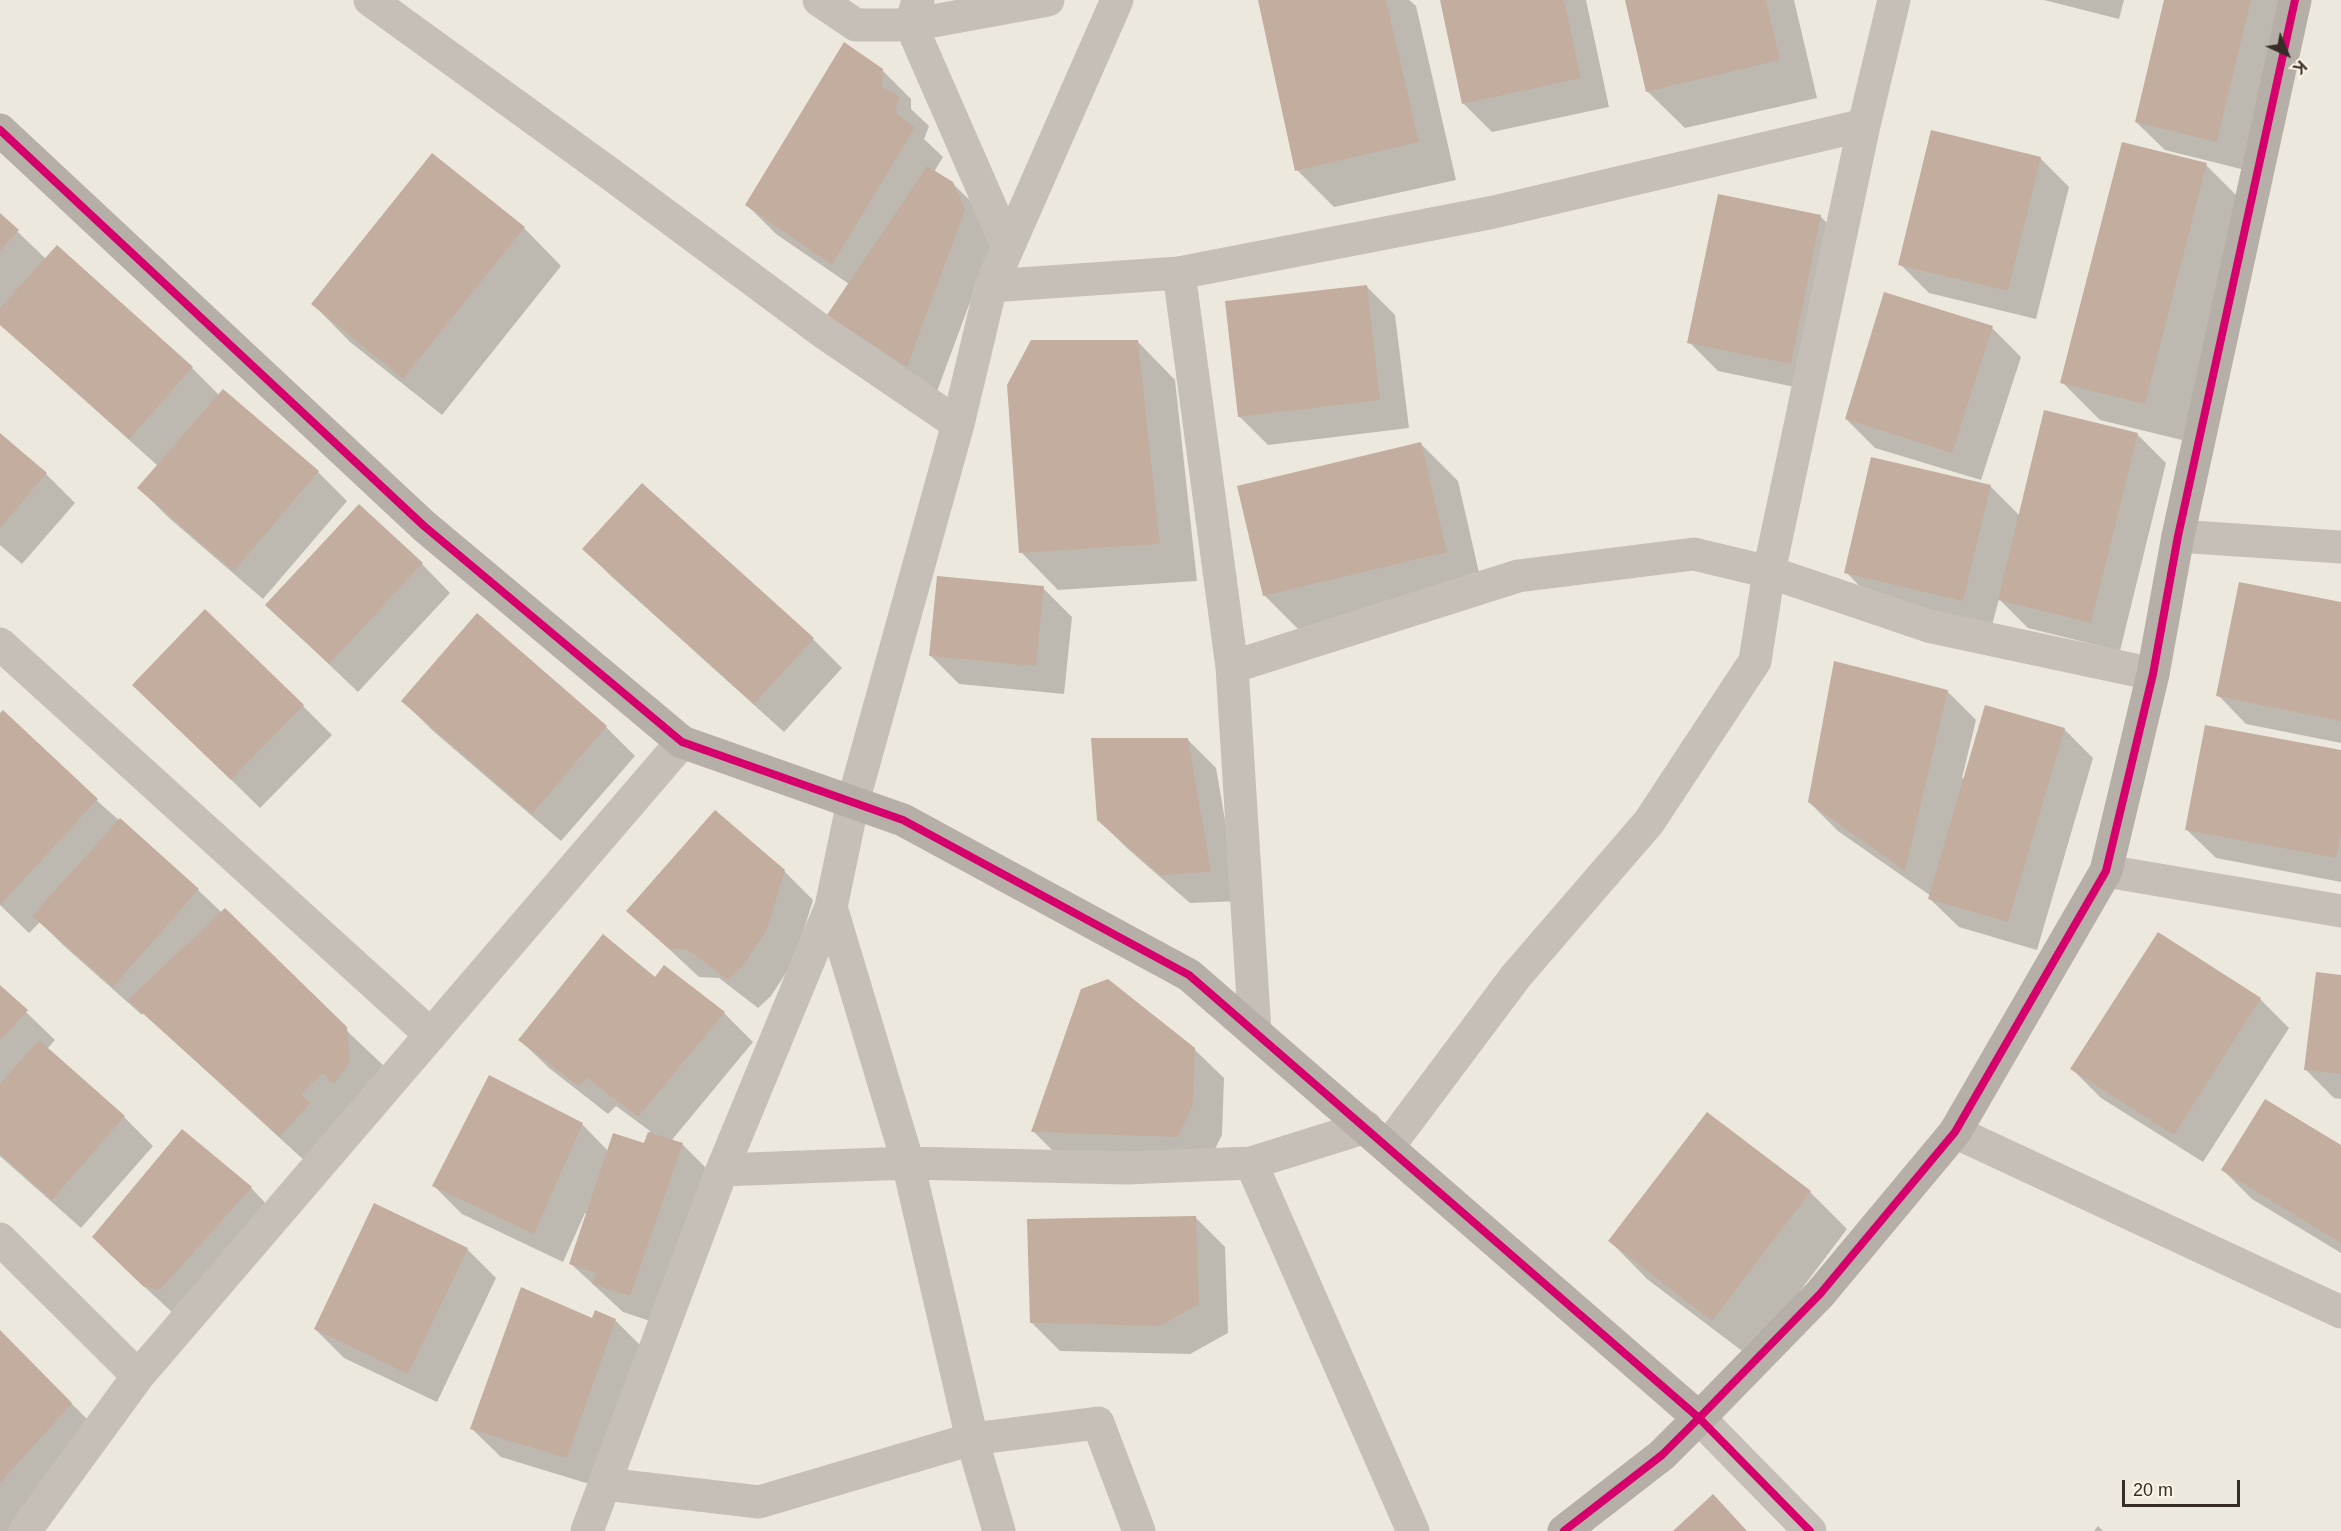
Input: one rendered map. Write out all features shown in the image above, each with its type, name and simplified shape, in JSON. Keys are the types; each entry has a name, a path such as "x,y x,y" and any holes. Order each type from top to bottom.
{"street":[{"path":"370,0 823,332 958,424"},
{"path":"819,0 856,25 914,13 1048,0"},
{"path":"587,1531 722,1170 831,907 853,802 958,424 991,286 1117,0"},
{"path":"722,1170 908,1163 1126,1168 1251,1163 1377,1137 1649,822 1755,661 1769,573 1864,124 1894,0"},
{"path":"1564,1531 1662,1455 1699,1418 1820,1294 1955,1132 2106,871 2153,674 2178,536 2295,0"},
{"path":"914,13 1008,247"},
{"path":"991,286 1179,273 1494,212 1864,124"},
{"path":"0,130 424,526 682,742 903,820 1189,975 1699,1418 1810,1531"},
{"path":"1179,273 1232,666 1255,1032"},
{"path":"2178,536 2341,547"},
{"path":"1232,666 1518,576 1694,554 1769,573 1928,626 2153,674"},
{"path":"0,644 431,1035"},
{"path":"25,1531 138,1376 682,742"},
{"path":"2106,871 2341,911"},
{"path":"831,907 908,1163 972,1439 999,1531"},
{"path":"1955,1132 2341,1312"},
{"path":"1251,1163 1413,1531"},
{"path":"0,1239 138,1376"},
{"path":"605,1484 759,1502 972,1439 1098,1423 1139,1531"}],"building":[{"path":"1258,0 1386,0 1419,142 1295,171"},
{"path":"1440,0 1564,0 1581,78 1462,104"},
{"path":"1625,0 1766,0 1780,60 1646,92"},
{"path":"2164,0 2251,0 2217,142 2135,122"},
{"path":"844,42 883,69 882,87 900,96 895,112 915,127 832,265 745,205"},
{"path":"1931,130 2041,157 2008,291 1898,265"},
{"path":"2122,142 2207,163 2145,404 2060,383"},
{"path":"432,153 525,227 403,379 311,304"},
{"path":"927,166 953,182 965,210 907,367 827,315"},
{"path":"1718,194 1821,215 1791,364 1687,343"},
{"path":"0,213 19,230 0,251"},
{"path":"57,245 193,367 129,439 0,325 0,308"},
{"path":"1367,285 1380,400 1238,417 1225,301"},
{"path":"1884,292 1993,326 1952,453 1845,419"},
{"path":"1031,340 1138,340 1160,544 1019,553 1007,385"},
{"path":"223,389 319,471 234,571 137,488"},
{"path":"2044,410 2138,433 2091,623 1998,600"},
{"path":"0,433 47,473 0,528"},
{"path":"1421,442 1447,552 1263,596 1237,486"},
{"path":"1871,457 1991,485 1963,601 1844,573"},
{"path":"642,483 814,638 754,704 582,549"},
{"path":"359,504 423,563 329,664 265,605"},
{"path":"937,576 1044,586 1036,666 929,656"},
{"path":"2239,582 2341,602 2341,721 2216,696"},
{"path":"205,609 304,705 231,780 132,685"},
{"path":"477,613 607,726 532,814 401,701"},
{"path":"1834,661 1948,690 1905,871 1808,802"},
{"path":"1985,705 2065,728 2008,922 1928,899"},
{"path":"3,710 98,799 0,905 0,713"},
{"path":"2205,725 2341,750 2341,833 2336,858 2185,830"},
{"path":"1091,738 1188,738 1211,872 1160,875 1097,820"},
{"path":"715,810 785,870 767,930 742,967 728,980 688,950 668,948 626,911"},
{"path":"120,818 199,889 113,987 32,916"},
{"path":"225,908 347,1027 350,1062 334,1084 323,1073 301,1094 310,1103 280,1137 128,1000"},
{"path":"2158,932 2261,998 2174,1135 2070,1069"},
{"path":"603,934 655,977 664,965 725,1012 638,1117 587,1078 578,1086 518,1040"},
{"path":"2316,972 2341,975 2341,1074 2304,1070"},
{"path":"1108,979 1195,1048 1193,1105 1178,1137 1031,1132 1081,989"},
{"path":"0,985 28,1010 0,1041"},
{"path":"39,1040 125,1116 52,1200 0,1154 0,1084"},
{"path":"489,1075 583,1123 534,1234 432,1186"},
{"path":"2265,1099 2341,1145 2341,1243 2221,1170"},
{"path":"1707,1112 1811,1191 1712,1321 1608,1241"},
{"path":"182,1129 252,1187 160,1290 144,1287 92,1237"},
{"path":"648,1132 683,1143 630,1296 592,1284 596,1273 569,1264 613,1133 644,1143"},
{"path":"374,1203 468,1248 408,1374 314,1329"},
{"path":"1196,1216 1199,1304 1160,1326 1030,1323 1027,1219"},
{"path":"521,1287 592,1318 595,1310 616,1319 567,1458 470,1429"},
{"path":"0,1330 72,1403 0,1483"},
{"path":"1713,1494 1747,1531 1673,1531"}],"cycle path":[{"path":"1564,1531 1662,1455 1699,1418 1820,1294 1955,1132 2106,871 2153,674 2178,536 2295,0"},
{"path":"0,130 424,526 682,742 903,820 1189,975 1699,1418 1810,1531"}]}
